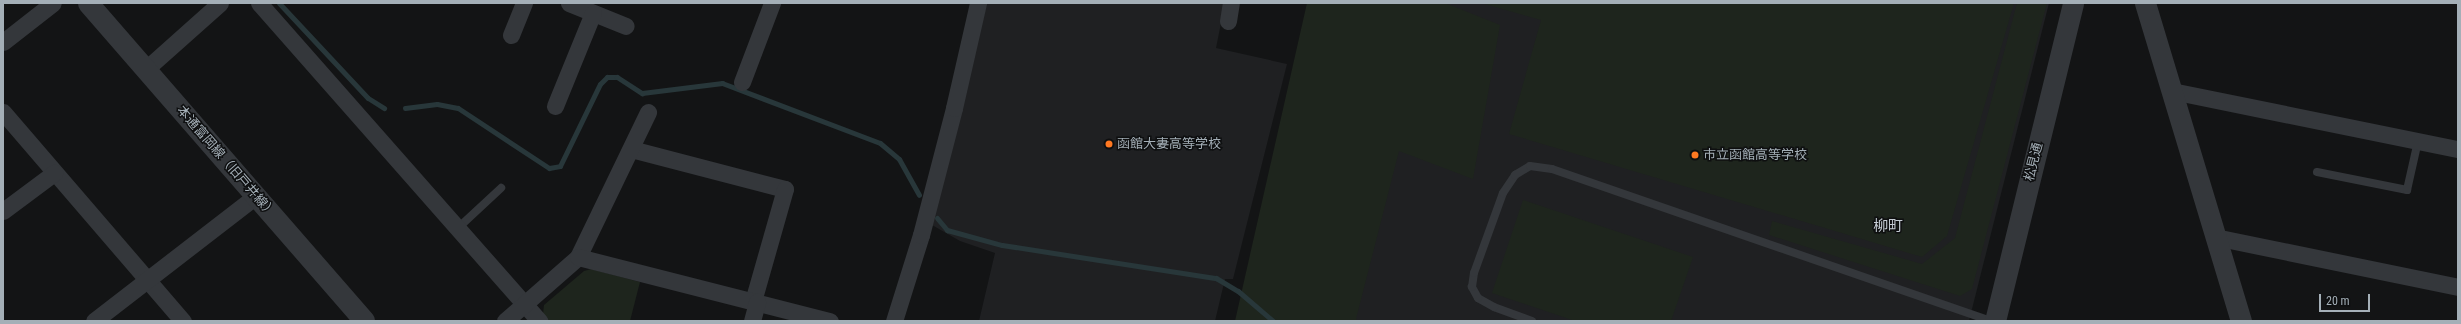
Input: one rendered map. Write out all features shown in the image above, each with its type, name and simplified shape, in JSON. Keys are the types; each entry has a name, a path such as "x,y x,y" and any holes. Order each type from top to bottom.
{"street":[{"path":"3,42 53,3"},
{"name":"本通富岡線（旧戸井線）","path":"88,3 364,321"},
{"path":"146,69 220,3"},
{"path":"259,3 539,321"},
{"path":"511,36 524,3"},
{"path":"568,3 626,26"},
{"path":"742,82 772,3"},
{"path":"894,321 921,236 954,108 978,3"},
{"path":"1228,21 1231,3"},
{"name":"松見通","path":"1995,321 2073,3"},
{"path":"2145,3 2241,321"},
{"path":"555,106 593,13"},
{"path":"2172,91 2458,149"},
{"path":"3,112 183,321"},
{"path":"505,321 578,257 648,112"},
{"path":"631,149 785,189 755,302 752,321"},
{"path":"3,211 54,173"},
{"path":"94,321 256,196"},
{"path":"2216,237 2458,288"},
{"path":"578,257 830,321"}],"lane":[{"path":"2317,172 2407,190 2418,140"},
{"path":"1532,321 1488,304 1478,298 1472,287 1474,273 1503,193 1515,175 1530,166 1552,169 1990,321"},
{"path":"458,228 501,188"}],"shaded area":[{"name":"函館大妻高等学校","path":"987,3 1225,3 1216,48 1287,64 1233,279 1225,279 1215,321 979,321 995,253 960,241 932,225"},
{"path":"1307,3 1445,3 1500,25 1473,179 1399,151 1356,319 1358,321 1235,321"},
{"name":"市立函館高等学校","path":"1419,3 2049,3 1969,321 1334,321"},
{"path":"1481,3 2014,3 1947,236 1922,257 1509,134 1541,20"},
{"path":"2017,3 2047,3 1972,289 1960,296 1769,235 1772,221 1922,264 1955,238"},
{"path":"1523,200 1693,257 1671,321 1575,321 1492,293"},
{"path":"591,269 640,282 630,321 549,321 543,314 544,305 584,271"}],"waterway":[{"path":"279,3 368,98 384,108"},
{"path":"405,108 437,104 458,108 549,168 560,166 600,84 607,77 617,77 642,93 722,83 880,143 899,159 919,195"},
{"path":"937,218 947,230 1002,245 1216,278 1238,291 1273,321"}],"place":[{"name":"函館大妻高等学校","path":"1109,144"},
{"name":"市立函館高等学校","path":"1695,155"}],"district":[{"name":"柳町","path":"1888,227"}]}
